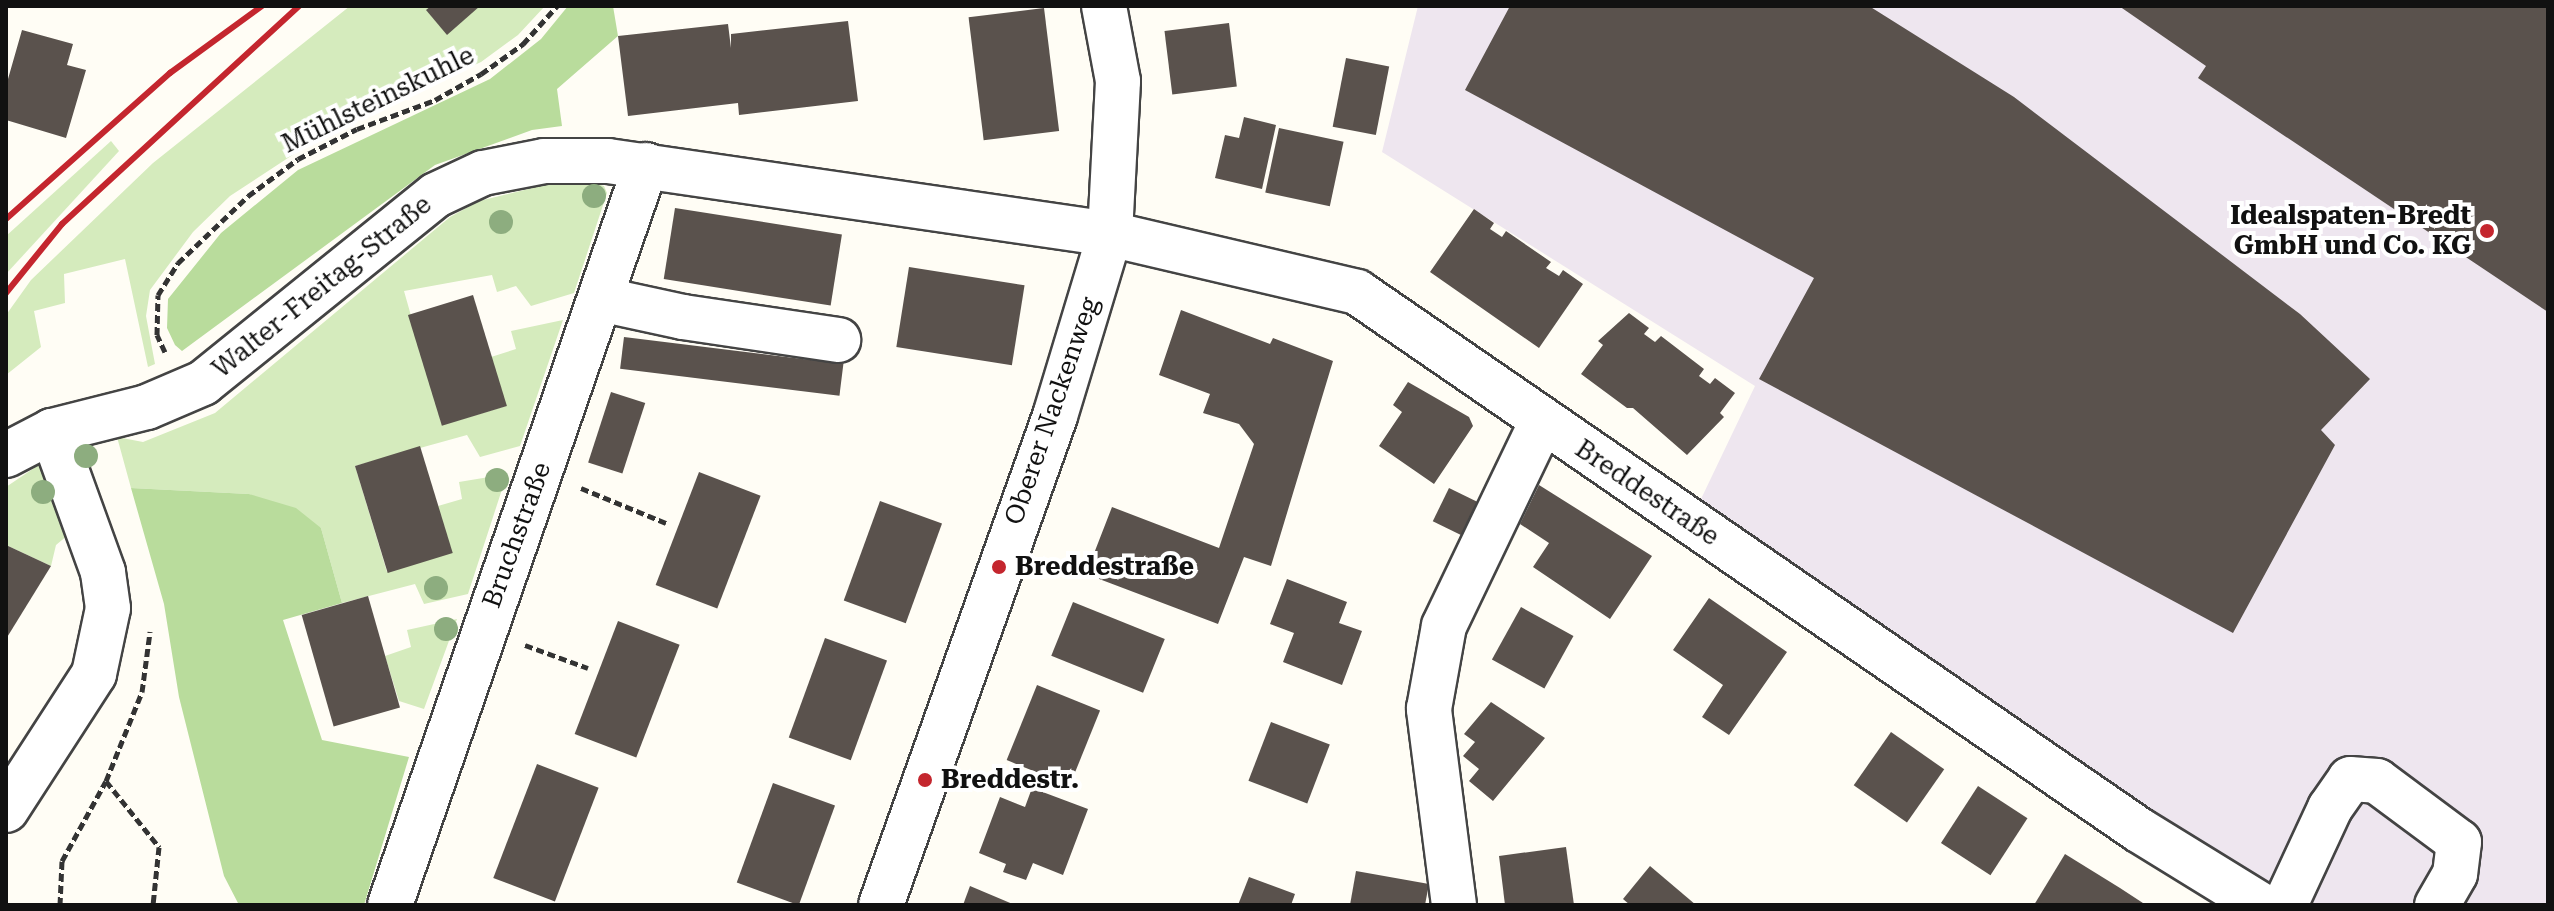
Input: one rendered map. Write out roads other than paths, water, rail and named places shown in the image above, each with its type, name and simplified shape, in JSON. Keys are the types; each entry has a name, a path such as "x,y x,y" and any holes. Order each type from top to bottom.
{"street":[{"name":"Oberer Nackenweg","path":"881,905 1055,416 1110,234 1118,81 1104,6"},
{"name":"Walter-Freitag-Straße","path":"6,455 52,431 185,392 224,367 436,195 457,184 544,161 576,158 646,165"},
{"name":"Breddestraße","path":"646,165 1110,234 1357,292 2139,830 2261,905"},
{"name":"Bruchstraße","path":"390,905 646,165"},
{"path":"600,299 683,317 838,340"},
{"path":"1454,905 1431,696 1444,626 1542,421"},
{"path":"6,810 94,674 108,608 103,572 52,431"},
{"path":"2285,905 2330,808 2350,779 2377,781 2459,842 2455,874 2437,905"}],"railway":[{"path":"6,219 170,73 262,6"},
{"path":"6,293 62,224 299,6"}],"place":[{"name":"Idealspaten-Bredt GmbH und Co. KG","path":"2487,231"},
{"name":"Breddestraße","path":"999,567"},
{"name":"Breddestr.","path":"925,780"}]}
